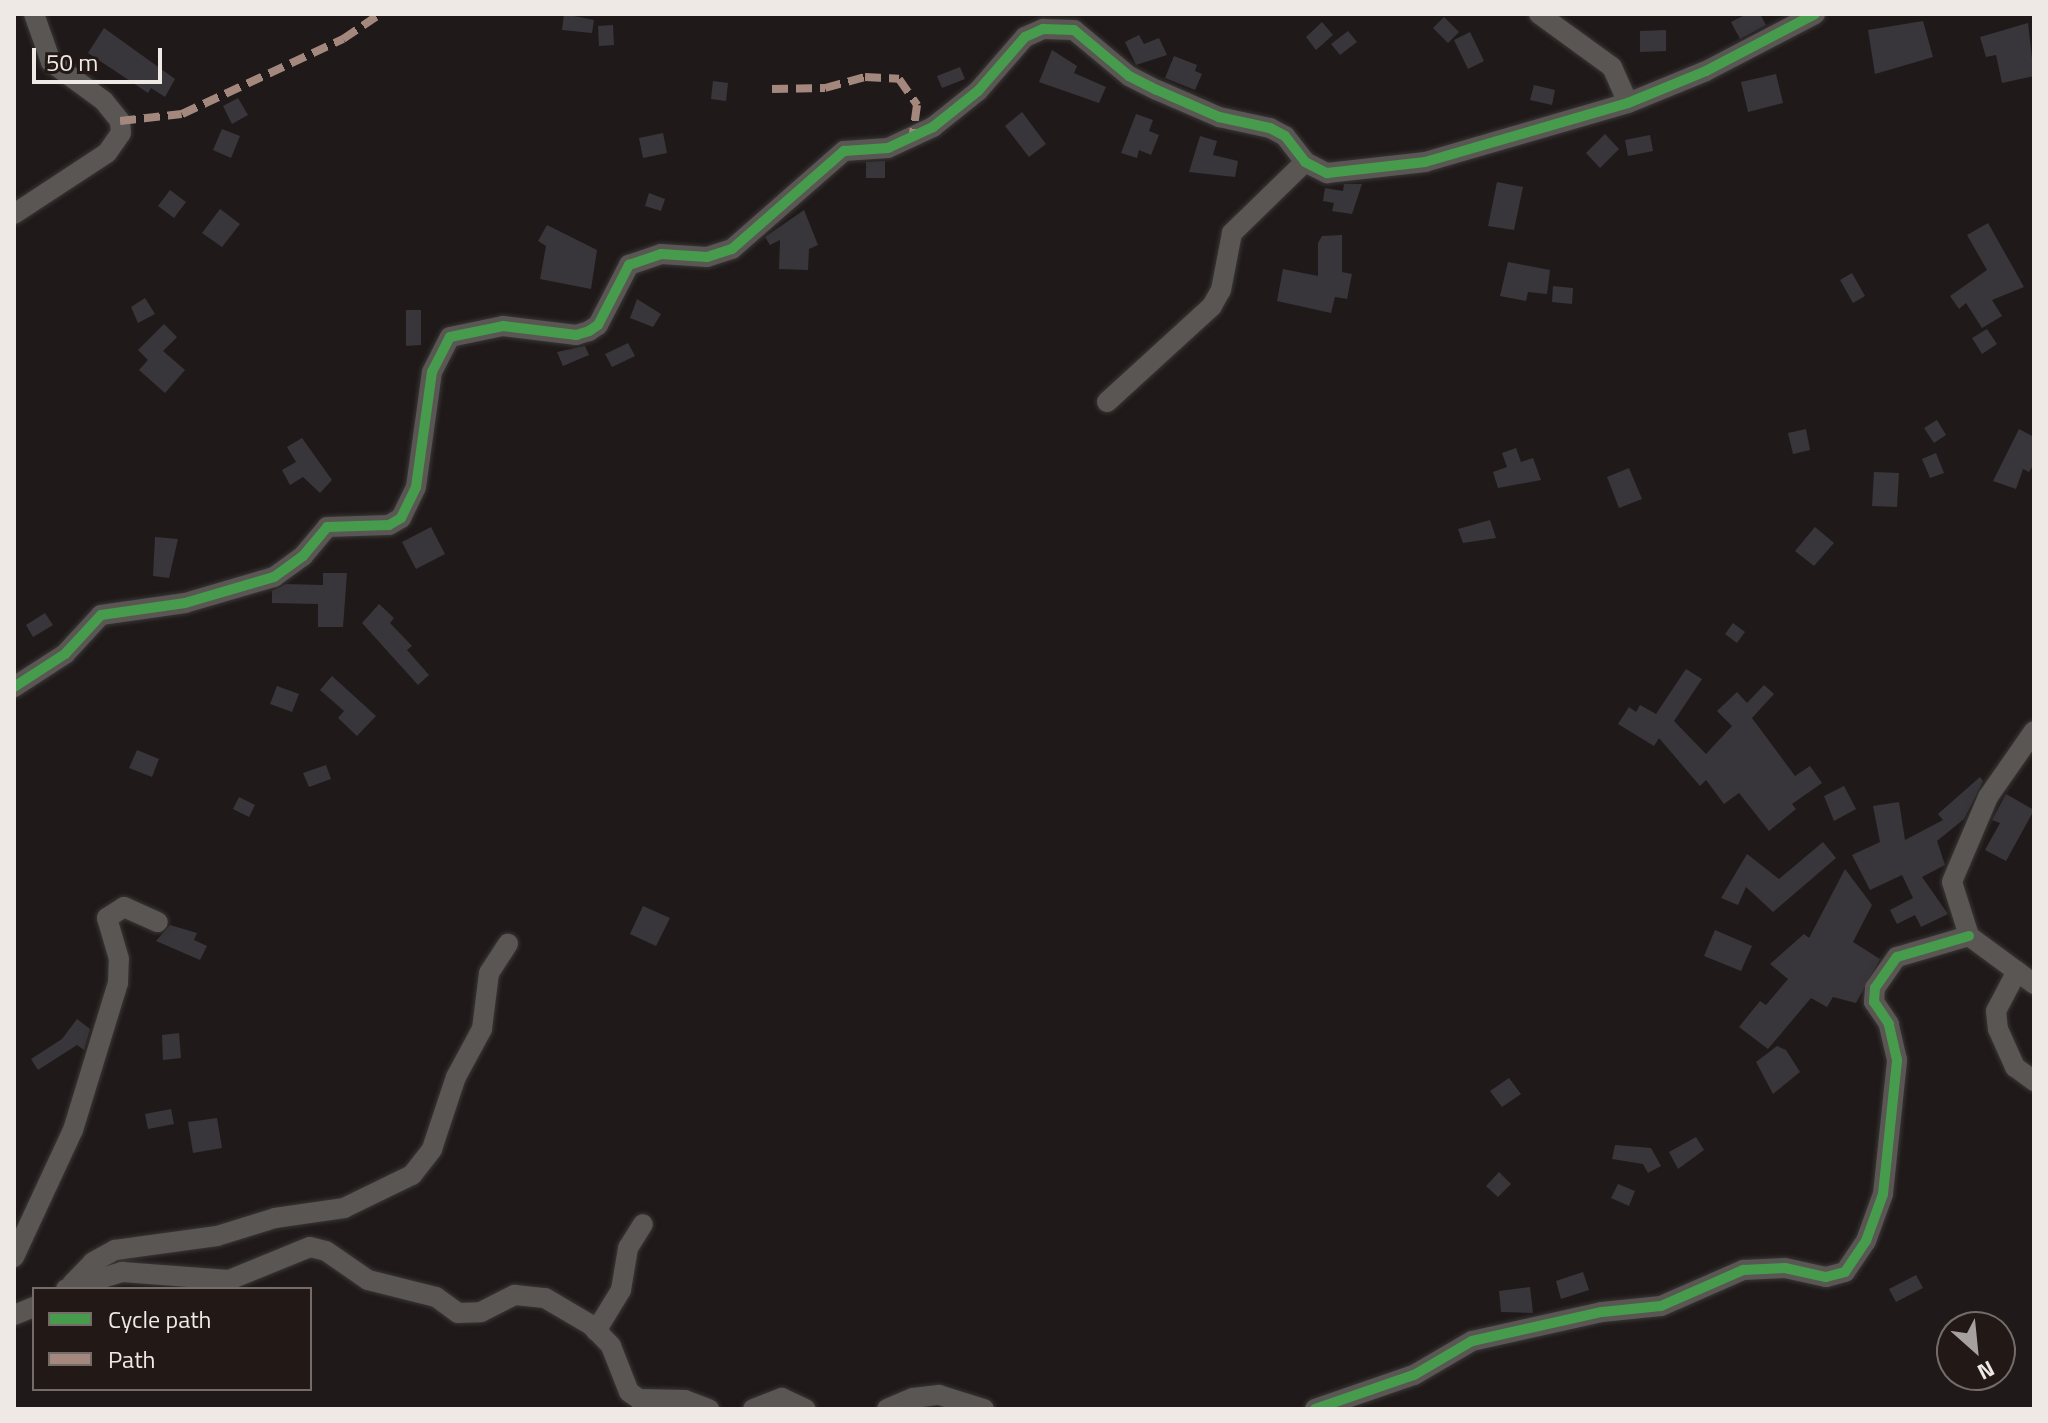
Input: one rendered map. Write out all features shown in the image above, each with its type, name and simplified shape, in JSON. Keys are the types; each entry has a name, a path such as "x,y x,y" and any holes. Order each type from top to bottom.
{"street":[{"path":"14,214 107,153 121,133 120,121 104,101 51,62 34,14"},
{"path":"1539,14 1612,67 1628,103"},
{"path":"14,687 65,654 101,615 185,603 274,577 303,556 327,527 389,525 401,518 416,487 432,372 450,337 503,326 576,335 589,331 598,325 629,265 661,254 707,257 732,249 844,151 888,148 933,127 978,91 1025,37 1043,29 1074,30 1129,76 1157,90 1219,117 1270,128 1285,136 1305,162 1327,173 1400,167 1628,103 1706,71 1815,14"},
{"path":"1107,402 1212,306 1221,290 1232,233 1305,162"},
{"path":"2034,731 1988,797 1952,882 1969,936 2034,984"},
{"path":"14,1257 73,1130 118,983 119,959 107,918 124,907 158,922"},
{"path":"1315,1409 1414,1375 1472,1341 1602,1312 1661,1306 1743,1270 1785,1268 1826,1277 1845,1272 1866,1241 1883,1194 1897,1060 1889,1024 1874,1002 1875,988 1897,957 1969,936"},
{"path":"68,1287 93,1262 115,1250 217,1236 275,1218 344,1208 412,1175 432,1149 456,1077 482,1029 489,973 508,944"},
{"path":"2017,971 1996,1011 1998,1029 2015,1067 2034,1081"},
{"path":"596,1331 621,1290 628,1248 643,1224"},
{"path":"73,1287 122,1272 229,1280 310,1247 326,1251 368,1280 436,1297 458,1313 481,1312 515,1295 530,1294 560,1305 611,1346 629,1392 639,1399 685,1400 709,1409"},
{"path":"887,1409 913,1398 939,1395 984,1409"},
{"path":"753,1409 782,1398 806,1409"}],"building":[{"path":"564,14 594,20 592,33 562,30"},
{"path":"1747,14 1760,14 1766,25 1740,39 1731,22"},
{"path":"1444,17 1459,32 1448,43 1433,28"},
{"path":"1923,21 1933,57 1875,74 1868,30"},
{"path":"1322,22 1333,35 1316,50 1306,37"},
{"path":"2028,23 2034,76 2002,83 1996,55 1986,57 1980,37"},
{"path":"613,25 614,45 599,46 598,26"},
{"path":"104,28 175,79 165,97 151,88 148,93 88,53"},
{"path":"1666,30 1666,51 1640,52 1640,31"},
{"path":"1348,31 1357,42 1340,55 1331,44"},
{"path":"1470,32 1484,61 1468,69 1454,40"},
{"path":"1139,35 1144,44 1159,38 1167,55 1136,65 1125,42"},
{"path":"1052,50 1077,66 1074,73 1106,87 1099,103 1039,82"},
{"path":"1174,56 1197,65 1195,71 1202,74 1195,90 1165,78"},
{"path":"960,67 965,79 942,88 937,76"},
{"path":"1776,74 1783,103 1748,112 1741,82"},
{"path":"713,81 728,83 726,101 711,99"},
{"path":"1534,85 1555,90 1552,105 1530,100"},
{"path":"238,98 248,115 232,124 223,106"},
{"path":"1022,112 1046,144 1029,157 1005,126"},
{"path":"1136,114 1153,120 1149,131 1159,135 1151,155 1139,150 1137,158 1121,153"},
{"path":"222,129 240,136 231,158 213,150"},
{"path":"663,133 667,153 643,158 639,138"},
{"path":"1605,134 1619,149 1600,168 1586,153"},
{"path":"1650,135 1653,151 1628,156 1625,140"},
{"path":"1200,136 1217,141 1213,155 1238,161 1235,177 1189,172"},
{"path":"885,161 885,178 866,178 866,162"},
{"path":"1497,182 1523,187 1514,230 1488,226"},
{"path":"1344,184 1362,184 1352,214 1332,211 1334,203 1323,201 1325,188 1343,191"},
{"path":"170,190 186,202 174,218 158,206"},
{"path":"649,193 665,199 661,211 645,206"},
{"path":"220,209 240,224 222,247 202,233"},
{"path":"804,210 818,245 809,249 808,270 779,269 780,240 770,245 765,237"},
{"path":"1988,223 2024,287 1992,300 2002,316 1982,328 1966,303 1959,309 1950,296 1987,270 1967,235"},
{"path":"547,225 597,250 591,289 540,279 546,246 538,241"},
{"path":"1342,235 1342,272 1352,274 1347,299 1335,297 1331,313 1277,301 1283,269 1318,276 1318,243 1322,236"},
{"path":"1508,262 1550,270 1547,294 1528,292 1526,301 1500,296"},
{"path":"1852,273 1865,296 1853,303 1840,280"},
{"path":"1553,286 1573,288 1572,304 1552,302"},
{"path":"145,298 155,314 138,323 131,307"},
{"path":"637,299 661,314 653,327 630,318"},
{"path":"406,310 421,310 421,345 406,346"},
{"path":"164,324 177,337 163,351 185,370 165,393 139,370 148,360 138,350"},
{"path":"1987,329 1997,344 1982,354 1972,338"},
{"path":"628,343 635,356 612,367 605,354"},
{"path":"585,346 589,355 563,366 557,352"},
{"path":"1937,420 1946,435 1934,443 1924,428"},
{"path":"1806,429 1810,450 1793,454 1788,433"},
{"path":"2019,429 2034,437 2034,464 2029,472 2023,469 2016,489 1993,481"},
{"path":"302,438 332,480 320,493 303,477 290,485 282,470 296,462 287,447"},
{"path":"1516,448 1521,462 1533,458 1541,480 1498,488 1493,472 1507,467 1502,453"},
{"path":"1936,453 1944,473 1930,478 1922,459"},
{"path":"1629,468 1642,499 1619,508 1607,477"},
{"path":"1874,472 1899,473 1897,507 1872,506"},
{"path":"1490,520 1496,538 1463,543 1458,529"},
{"path":"431,527 445,554 416,569 402,542"},
{"path":"1815,527 1834,543 1814,566 1795,551"},
{"path":"155,537 178,539 169,578 153,576"},
{"path":"323,573 347,573 343,627 318,627 318,604 272,603 272,591 286,584 323,585"},
{"path":"379,604 394,618 390,623 412,646 407,650 429,675 418,685 362,623"},
{"path":"45,613 53,625 33,637 26,625"},
{"path":"1733,623 1745,632 1737,643 1725,634"},
{"path":"1686,669 1702,679 1674,721 1706,754 1732,726 1717,711 1737,692 1747,703 1764,685 1774,694 1752,718 1795,776 1810,766 1822,783 1792,804 1796,809 1769,831 1739,793 1724,804 1706,780 1700,786 1659,738 1654,746 1618,724 1629,707 1636,712 1640,705 1656,714"},
{"path":"332,676 376,716 357,736 338,718 344,711 320,690"},
{"path":"277,686 299,694 292,712 270,704"},
{"path":"137,750 159,759 152,777 129,768"},
{"path":"326,765 331,779 309,787 303,773"},
{"path":"1980,777 1983,781 1964,819 1937,841 1945,865 1922,877 1948,914 1921,927 1915,915 1897,924 1890,910 1913,898 1902,875 1870,890 1852,855 1880,842 1873,806 1899,802 1905,840 1943,820 1938,814"},
{"path":"1844,786 1856,809 1834,821 1824,796"},
{"path":"2006,794 2034,810 2006,861 1985,850 2000,823 1992,820"},
{"path":"239,797 255,805 249,817 233,809"},
{"path":"1823,842 1836,858 1773,912 1746,887 1738,905 1721,898 1747,854 1779,879"},
{"path":"1845,869 1872,905 1853,942 1880,959 1856,1003 1833,997 1827,1007 1811,998 1768,1049 1739,1027 1760,1001 1766,1005 1788,979 1770,964 1804,934 1809,938"},
{"path":"643,906 670,918 656,946 630,934"},
{"path":"170,925 197,933 194,940 207,946 200,960 156,941"},
{"path":"1715,930 1752,946 1741,971 1704,956"},
{"path":"77,1019 90,1029 84,1050 77,1045 38,1070 31,1059 62,1039"},
{"path":"179,1033 181,1058 163,1060 162,1035"},
{"path":"1777,1046 1786,1050 1800,1072 1773,1094 1756,1062"},
{"path":"1509,1078 1521,1094 1502,1107 1490,1091"},
{"path":"171,1109 174,1124 148,1129 145,1114"},
{"path":"217,1118 222,1148 193,1153 188,1122"},
{"path":"1696,1137 1704,1150 1678,1169 1669,1152"},
{"path":"1615,1145 1651,1148 1661,1166 1648,1173 1643,1164 1612,1159"},
{"path":"1499,1172 1511,1184 1498,1197 1486,1186"},
{"path":"1618,1184 1635,1191 1629,1206 1611,1198"},
{"path":"1583,1272 1589,1290 1561,1299 1556,1281"},
{"path":"1916,1275 1923,1288 1896,1302 1889,1289"},
{"path":"1530,1287 1533,1313 1501,1312 1499,1291"}],"marked path":[{"path":"120,121 182,114 343,39 380,14"},
{"path":"772,89 825,88 865,77 899,79 917,105 912,139"}],"cycle path":[{"path":"14,687 65,654 101,615 185,603 274,577 303,556 327,527 389,525 401,518 416,487 432,372 450,337 503,326 576,335 589,331 598,325 629,265 661,254 707,257 732,249 844,151 888,148 933,127 978,91 1025,37 1043,29 1074,30 1129,76 1219,117 1270,128 1285,136 1305,162 1327,173 1425,162 1628,103 1706,71 1815,14"},
{"path":"1315,1409 1414,1375 1472,1341 1602,1312 1661,1306 1743,1270 1785,1268 1826,1277 1845,1272 1866,1241 1883,1194 1897,1060 1889,1024 1874,1002 1875,988 1897,957 1969,936"}]}
